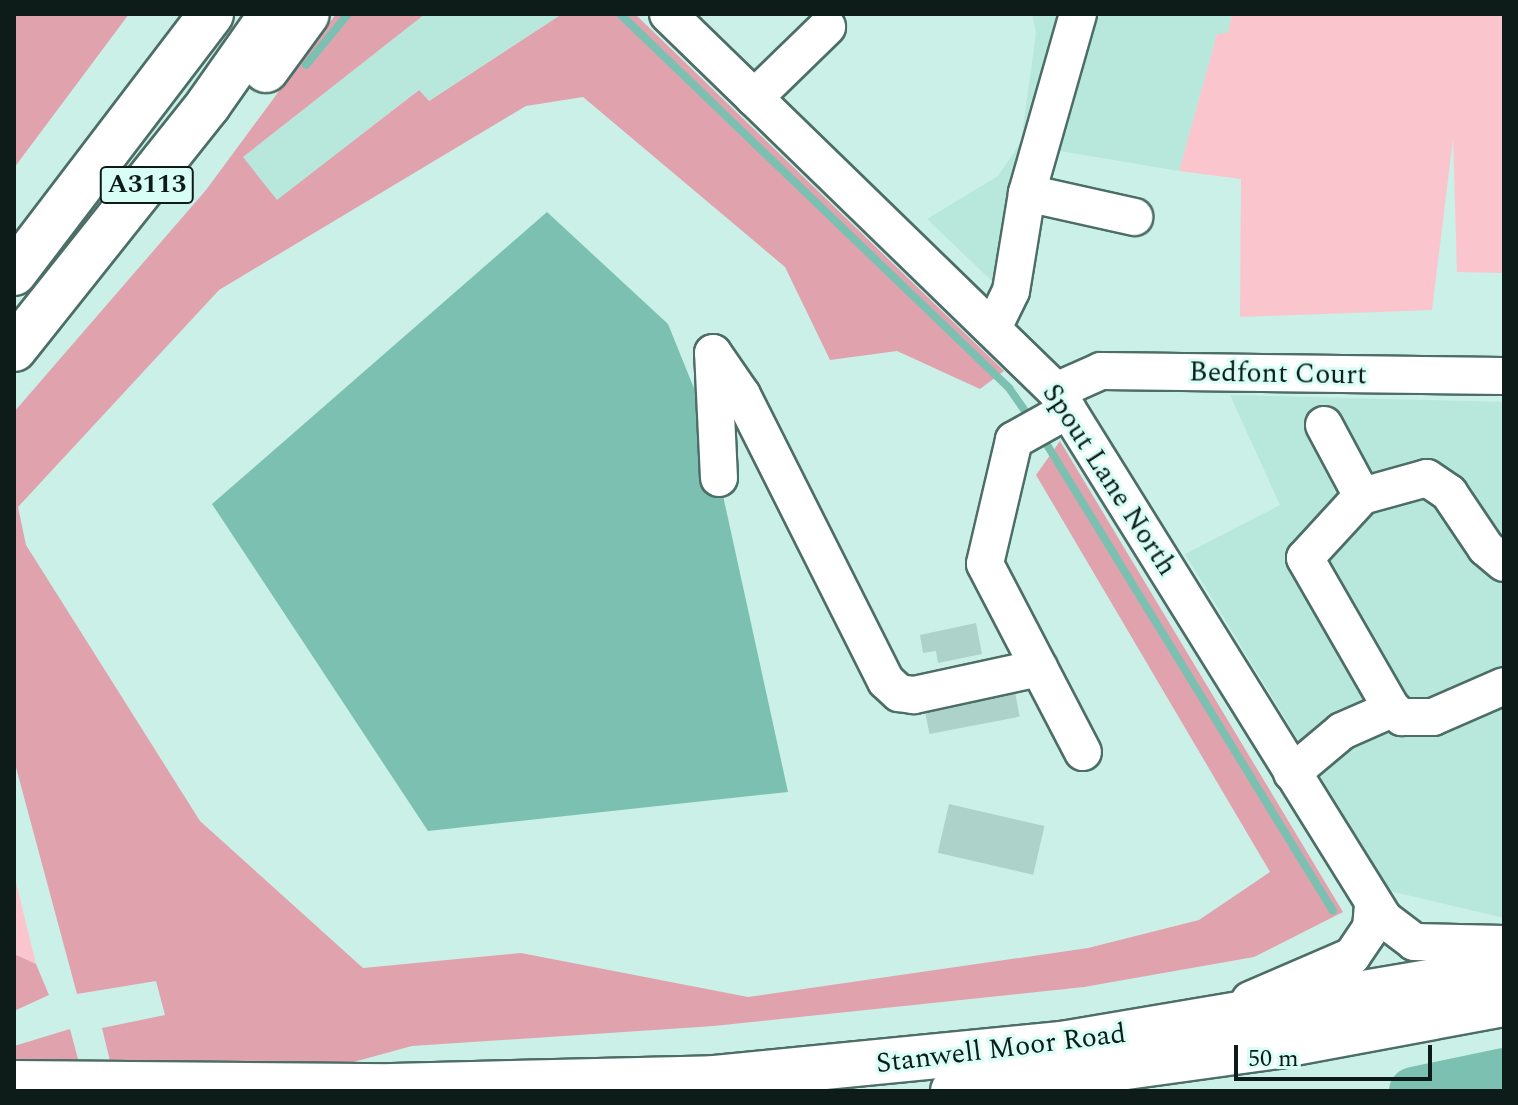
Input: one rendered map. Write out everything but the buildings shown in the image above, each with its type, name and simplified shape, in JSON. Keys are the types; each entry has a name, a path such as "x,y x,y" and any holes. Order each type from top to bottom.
{"main road":[{"path":"142,111 155,53 178,14"},
{"name":"A3113","path":"14,273 142,111 211,14"},
{"name":"A3113","path":"14,349 130,207 272,14"},
{"path":"130,207 233,114 307,14"},
{"name":"Stanwell Moor Road","path":"14,1083 657,1081 947,1058 1185,1026 1504,969"},
{"name":"Stanwell Moor Road","path":"953,1091 1197,1059 1504,1004"}],"street":[{"name":"Spout Lane North","path":"668,14 993,328 1292,773 1373,905 1394,930 1414,942 1504,944"},
{"path":"993,328 1011,291 1027,193 1078,14"},
{"path":"754,98 827,27"},
{"path":"1027,193 1134,217"},
{"path":"719,478 713,353 742,395 892,687 914,695 1039,668"},
{"name":"Bedfont Court","path":"1049,414 1101,371 1504,376"},
{"path":"1049,414 1014,440 985,564 1083,752"},
{"path":"1324,425 1362,496"},
{"path":"1504,563 1486,548 1449,493 1427,478 1362,496 1305,558 1392,709 1402,717 1433,717 1504,686"},
{"path":"1292,773 1342,731 1392,709"},
{"path":"1185,1026 1352,956 1371,928 1373,905"}],"shaded area":[{"path":"17,14 129,14 14,168 14,18"},
{"path":"336,14 425,14 243,157 277,200 419,90 429,101 562,14 635,14 1004,371 980,389 897,351 830,360 785,267 583,97 526,106 219,290 18,507 26,545 200,821 363,968 521,953 748,997 1088,948 1199,920 1270,872 1036,475 1060,441 1343,912 1254,957 1084,987 714,1026 412,1046 346,1064 110,1061 102,1028 165,1015 156,981 77,994 14,760 14,412 206,190"},
{"path":"425,14 562,14 428,101 418,90 277,201 242,157"},
{"path":"1032,14 1232,14 1228,34 1217,34 1179,171 1060,151 1016,304 927,219 998,176 1021,142 1036,33"},
{"path":"1232,14 1504,14 1504,273 1457,272 1453,139 1432,310 1240,317 1241,179 1179,171 1217,34 1228,33"},
{"path":"547,212 668,324 706,418 788,792 428,831 212,504"},
{"path":"1230,395 1504,402 1504,918 1390,891 1185,554 1280,505"},
{"path":"14,874 36,964 14,954"},
{"path":"14,954 36,964 49,995 14,1011"},
{"path":"70,1029 79,1063 14,1060 14,1046"}],"waterway":[{"path":"306,65 348,14"},
{"path":"620,14 1009,388 1031,420"},
{"path":"1041,435 1333,911"},
{"path":"1413,1091 1504,1072"}]}
